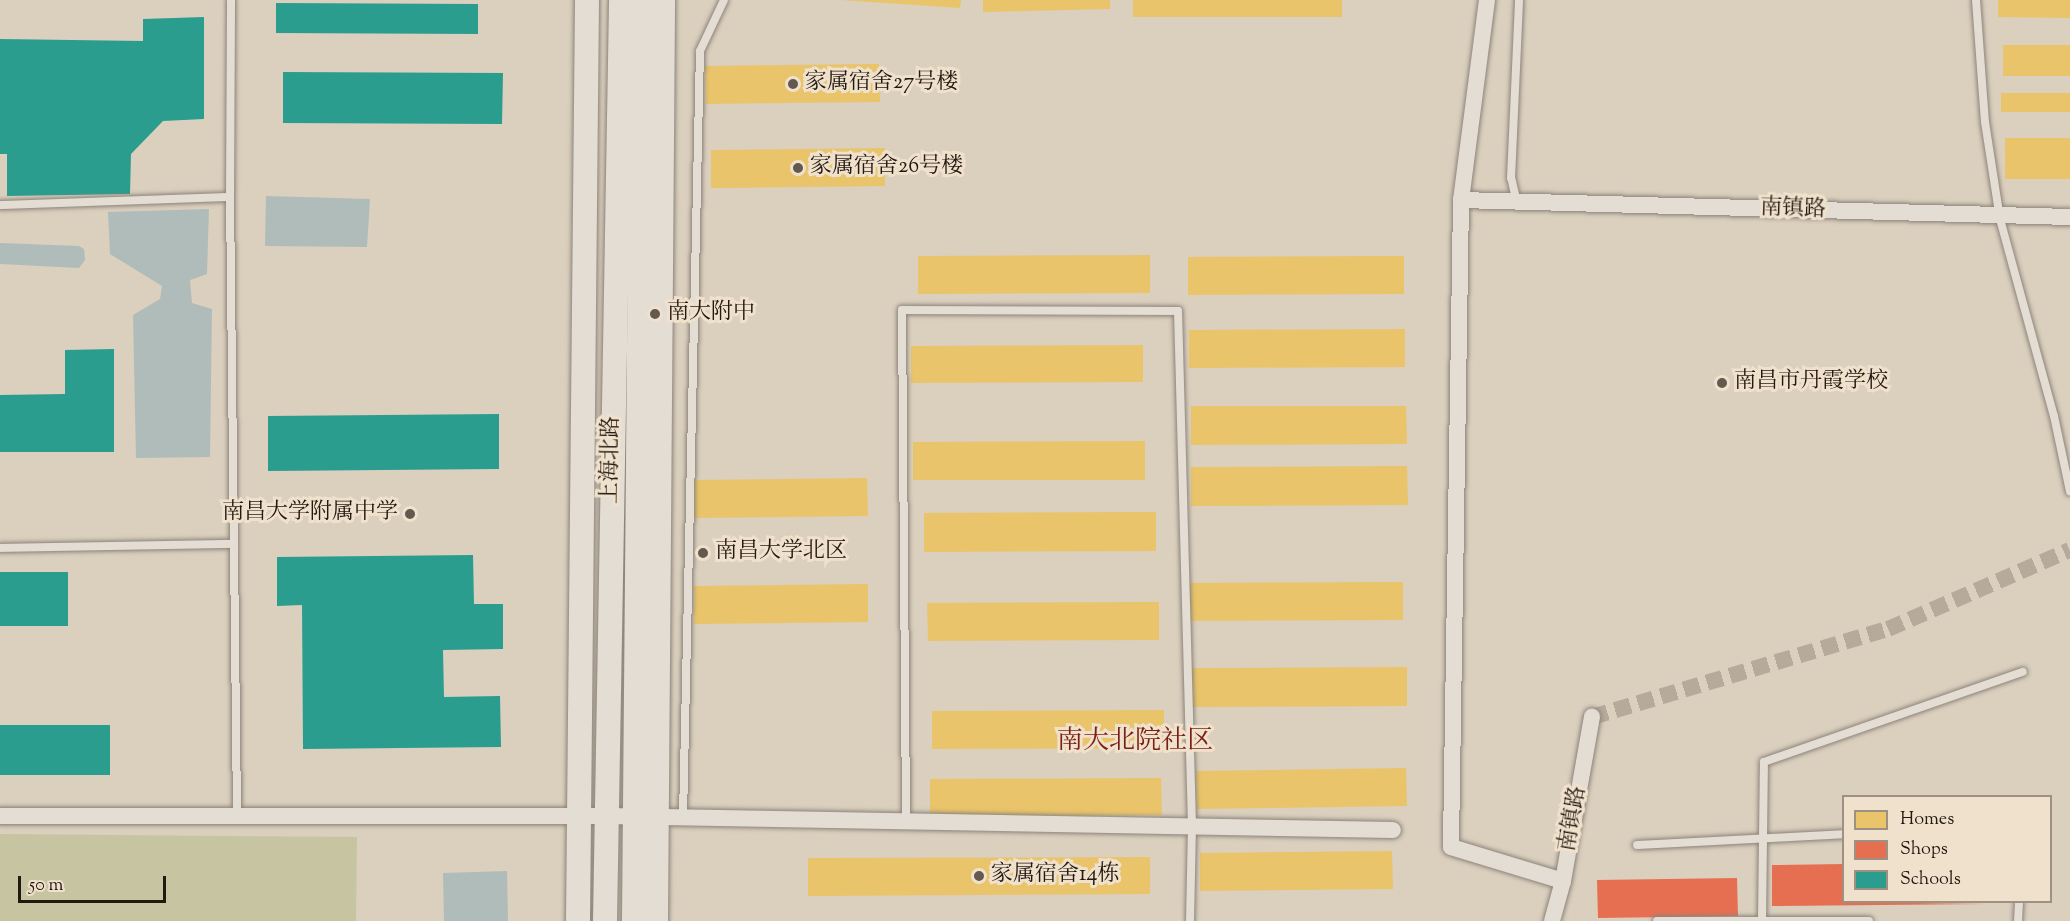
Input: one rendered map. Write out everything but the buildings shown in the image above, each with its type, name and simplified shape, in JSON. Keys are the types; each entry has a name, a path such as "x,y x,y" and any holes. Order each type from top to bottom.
{"street":[{"path":"578,921 587,0"},
{"name":"上海北路","path":"605,921 621,0"},
{"name":"上海北路","path":"634,921 645,817 642,0"},
{"path":"656,921 645,817 663,0"},
{"path":"1487,0 1461,201 1450,847 1563,881"},
{"name":"南镇路","path":"1461,201 2070,217"},
{"name":"南镇路","path":"1552,921 1563,881 1592,717"},
{"path":"0,816 237,818 606,816 1393,830"}],"lane":[{"path":"231,0 230,197 237,818"},
{"path":"683,818 700,51 724,0"},
{"path":"1517,204 1511,178 1519,0"},
{"path":"1976,0 1974,16 1985,122 2000,216 2054,416 2070,491"},
{"path":"0,205 230,197"},
{"path":"906,820 902,310 1178,311 1192,826 1190,921"},
{"path":"0,548 234,544"},
{"path":"1762,920 1764,762 2023,672"},
{"path":"1637,845 1842,834"},
{"path":"2018,921 2019,903"},
{"path":"1657,921 1869,921"}],"shaded area":[{"path":"266,196 370,199 367,247 265,246"},
{"path":"209,209 207,274 190,280 192,303 212,309 210,457 136,458 133,315 160,299 162,286 110,254 108,212"},
{"path":"0,243 79,246 84,249 85,260 79,268 0,264"},
{"path":"0,834 357,837 356,921 0,921"},
{"path":"507,871 508,921 444,921 443,873"}],"tunnel":[{"path":"1592,717 1888,629 2070,550"}],"place":[{"name":"家属宿舍27号楼","path":"793,84"},
{"name":"家属宿舍26号楼","path":"798,168"},
{"name":"南大附中","path":"655,314"},
{"name":"南昌市丹霞学校","path":"1722,383"},
{"name":"南昌大学附属中学","path":"410,514"},
{"name":"南昌大学北区","path":"703,553"},
{"name":"家属宿舍14栋","path":"979,876"}],"district":[{"name":"南大北院社区","path":"1135,742"}]}
